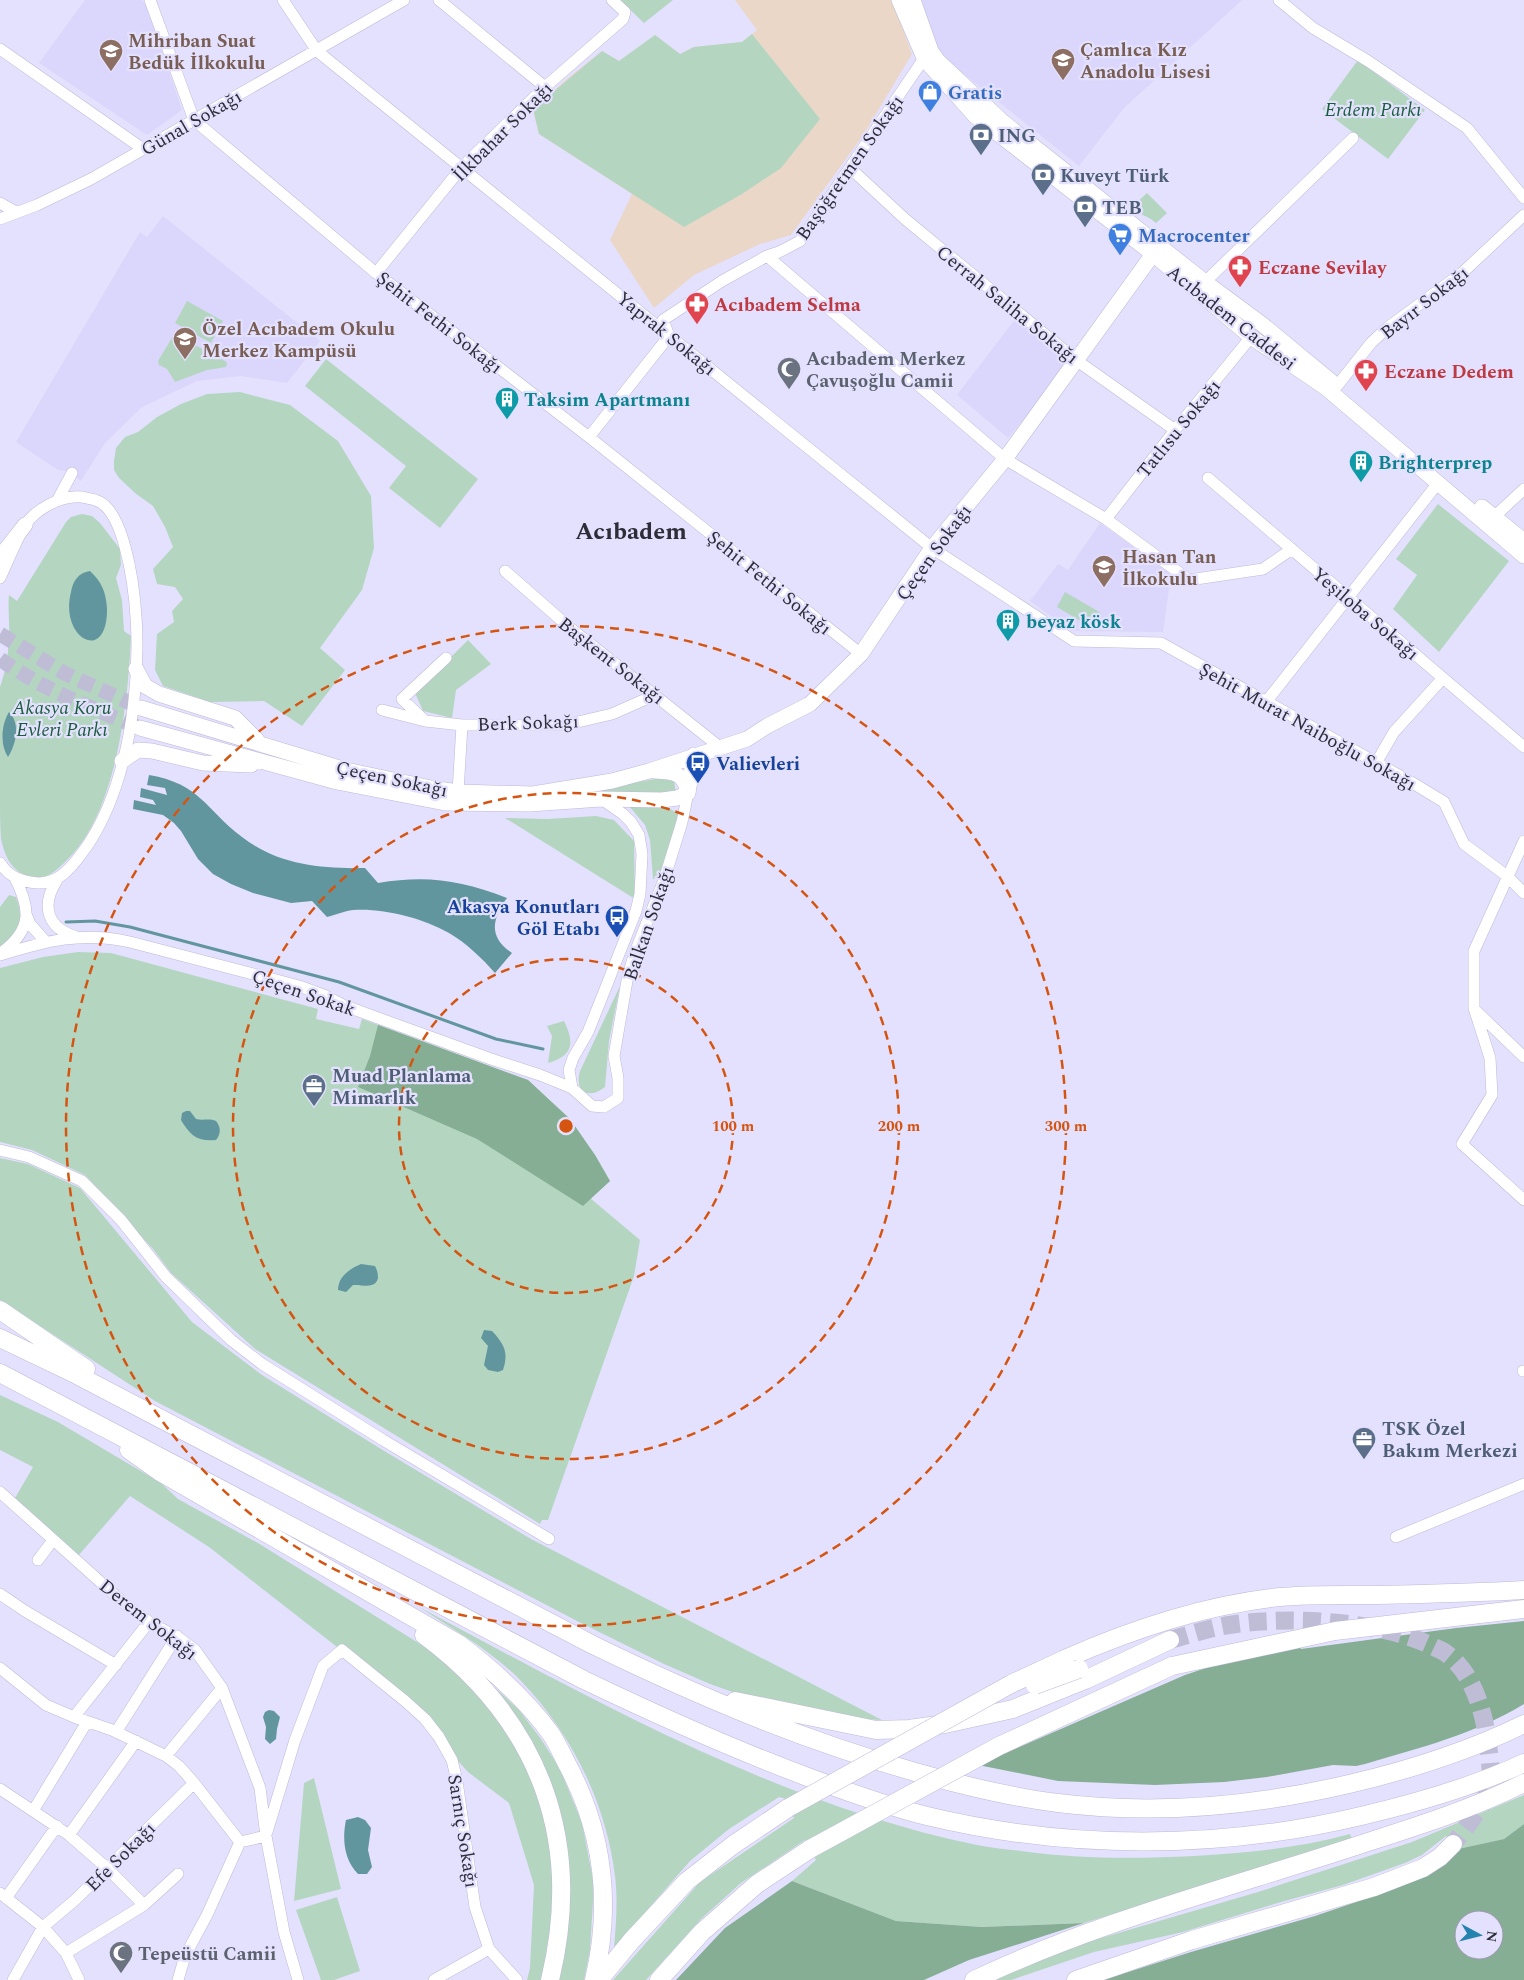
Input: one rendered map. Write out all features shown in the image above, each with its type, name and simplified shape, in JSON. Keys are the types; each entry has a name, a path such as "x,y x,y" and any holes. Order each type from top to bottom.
{"highway":[{"path":"0,1310 148,1412"},
{"path":"0,1338 77,1375 584,1640 679,1686 808,1739 870,1759 998,1793 1058,1803 1155,1808 1214,1805 1269,1799 1325,1790 1383,1776 1501,1736 1524,1724"},
{"path":"0,1373 584,1680 666,1720 838,1789 926,1816 984,1828 1101,1841 1147,1843 1210,1840 1325,1825 1376,1813 1451,1791 1524,1763"},
{"path":"71,1410 160,1472 466,1650 487,1665 513,1690 551,1735 573,1775 588,1809 599,1848 603,1884 604,1922 594,1980"},
{"path":"331,1571 448,1653 471,1674 520,1738 540,1776 558,1843 562,1879 562,1915 558,1947 550,1980"},
{"path":"1072,1664 1113,1638 1177,1616 1236,1604 1281,1597 1464,1594 1524,1590"},
{"path":"659,1980 702,1932 757,1884 810,1849 999,1746 1172,1666 1335,1631 1524,1609"},
{"path":"599,1980 632,1940 687,1881 733,1845 788,1808 926,1731 1011,1684 1072,1664 1170,1640 1085,1680 1013,1709 945,1724 909,1729 876,1730 778,1711 679,1686"},
{"path":"974,1980 1080,1936 1156,1909 1290,1868 1438,1819 1524,1783"},
{"path":"1076,1980 1192,1940 1374,1887 1423,1868 1440,1857 1453,1844"}],"main road":[{"name":"Acıbadem Caddesi","path":"899,0 927,53 975,116 1153,254 1251,337 1332,387 1489,519 1524,556"},
{"name":"Acıbadem Caddesi","path":"913,0 927,53 1003,122 1204,282 1264,325 1438,483 1524,541"},
{"name":"Çeçen Sokağı","path":"142,708 346,770 458,792 533,794 612,781 649,771 746,739 810,704 861,654 932,548 1004,459 1153,254"},
{"path":"0,556 25,525"},
{"path":"136,669 144,686 159,694 235,718 260,743"},
{"name":"Çeçen Sokağı","path":"140,728 337,782 445,803 530,804 601,799 662,800 677,798 688,793 686,782 679,774 649,771"},
{"path":"122,761 138,750 152,751 204,763 276,766"},
{"path":"688,793 694,755"}],"street":[{"name":"Şehit Fethi Sokağı","path":"150,0 194,120 376,273 589,437 861,654"},
{"name":"Yaprak Sokağı","path":"283,0 317,51 932,548 1074,641"},
{"name":"Günal Sokağı","path":"0,219 37,205 91,180 404,0"},
{"path":"439,0 545,88"},
{"name":"İlkbahar Sokağı","path":"376,273 462,167 545,88 623,19 625,12 612,0"},
{"path":"1279,0 1314,28 1368,61 1467,128 1524,198"},
{"path":"0,49 143,149"},
{"name":"Başöğretmen Sokağı","path":"669,336 663,320 722,281 767,256 800,241 927,53"},
{"path":"1204,282 1353,138"},
{"name":"Cerrah Saliha Sokağı","path":"850,168 905,219 1076,360 1175,430"},
{"path":"0,203 16,212"},
{"name":"Bayır Sokağı","path":"1332,387 1387,328 1462,274 1524,215"},
{"path":"767,256 1004,459 1106,519 1189,580 1264,569 1292,549"},
{"path":"589,437 669,336"},
{"name":"Tatlısu Sokağı","path":"1106,519 1251,337"},
{"path":"57,501 72,473"},
{"name":"Yeşiloba Sokağı","path":"1208,478 1524,747"},
{"path":"1266,702 1438,483"},
{"path":"1489,519 1524,489"},
{"path":"0,578 25,525 45,507 72,496 84,497 100,502 116,523 122,536 134,583 137,619 136,669 133,709 122,761 114,791 95,832 76,862 57,880 48,897 50,918 46,941"},
{"name":"Başkent Sokağı","path":"504,571 569,628 721,748"},
{"name":"Şehit Murat Naiboğlu Sokağı","path":"1074,641 1161,643 1376,763 1444,802 1464,844 1507,876 1524,893"},
{"path":"425,721 402,699 446,658"},
{"path":"1376,763 1394,732 1443,678"},
{"name":"Berk Sokağı","path":"458,792 462,725 565,725 612,714 656,695"},
{"path":"382,710 425,721 462,725"},
{"name":"Balkan Sokağı","path":"604,1107 618,1098 618,1078 614,1056 628,975 635,952 664,880 682,822 688,793"},
{"name":"Balkan Sokağı","path":"572,1088 569,1070 573,1058 588,1032 636,911 640,894 642,854 639,835 631,822 623,814 601,799"},
{"path":"1524,842 1474,951 1474,1008 1490,1058 1492,1095 1462,1144 1524,1200"},
{"path":"0,954 19,938 25,928 26,914 24,896 15,878 1,866"},
{"path":"15,878 36,883 47,883 57,880"},
{"path":"26,914 30,924 46,941"},
{"path":"50,918 55,926 62,931 78,937"},
{"name":"Çeçen Sokak","path":"0,954 46,941 78,937 118,939 299,986 326,996 344,1006 491,1059 540,1074 572,1088 592,1106 604,1107"},
{"path":"1474,1008 1524,1057"},
{"path":"0,1150 29,1157 82,1182 120,1220 166,1277 231,1340 262,1364 383,1440 549,1539"},
{"path":"1396,1537 1524,1484"},
{"name":"Derem Sokağı","path":"0,1492 125,1604 150,1622 177,1636 195,1650 222,1688 260,1788 266,1836 284,1932 298,1980"},
{"path":"38,1560 53,1540"},
{"path":"0,1594 116,1665"},
{"path":"74,1717 150,1622"},
{"path":"116,1732 177,1636"},
{"name":"Sarnıç Sokağı","path":"266,1836 295,1740 323,1666 342,1650 405,1700 425,1719 439,1737 452,1760 457,1781 475,1907 489,1949 517,1980"},
{"path":"0,1668 46,1705 116,1732 166,1756 179,1766 194,1783 240,1842"},
{"path":"166,1756 222,1688"},
{"path":"33,1812 87,1722"},
{"path":"69,1835 136,1741"},
{"name":"Efe Sokağı","path":"42,1927 75,1900 108,1869 194,1783"},
{"path":"0,1790 58,1826 108,1869 144,1905"},
{"path":"58,1826 3,1896 42,1927 66,1953 79,1980"},
{"path":"240,1842 266,1836"},
{"path":"178,1980 185,1956 207,1915 240,1842"},
{"path":"66,1953 144,1905 178,1874"},
{"path":"13,1980 42,1927"},
{"path":"434,1980 489,1949"}],"shaded area":[{"name":"Mihriban Suat Bedük İlkokulu","path":"85,0 142,0 148,8 182,110 147,135 39,63"},
{"path":"735,0 892,0 912,54 864,134 791,235 760,244 694,275 654,308 610,240 632,194 539,134 533,109 602,51 619,61 655,35 680,54 694,47 742,42 757,30"},
{"name":"Çamlıca Kız Anadolu Lisesi","path":"919,0 1242,0 1124,108 1079,166 940,55"},
{"name":"Özel Acıbadem Okulu Merkez Kampüsü","path":"163,216 320,341 287,383 241,376 197,381 142,407 105,443 81,481 68,471 58,470 16,442 140,232 147,237"},
{"path":"1016,318 1071,362 1008,438 957,395"},
{"name":"Hasan Tan İlkokulu","path":"1100,523 1171,574 1163,632 1071,631 1030,601 1058,564 1068,570"},
{"path":"90,571 103,588 107,608 105,626 100,636 93,640 85,639 77,633 69,609 73,584 79,576"},
{"path":"9,712 15,722 16,734 8,757 5,752 2,735 4,723"},
{"path":"149,775 166,779 192,791 242,837 270,854 316,866 365,868 378,883 428,879 458,883 507,898 498,913 495,927 499,941 512,953 495,973 474,951 455,937 427,923 390,912 365,910 350,911 327,917 312,901 291,903 253,893 231,884 213,874 198,859 174,823 163,815 133,809 134,800 156,805 153,800 140,797 141,788 167,795 165,788 147,785"},
{"path":"378,1025 528,1080 570,1119 610,1181 583,1206 477,1139 358,1087 370,1056"},
{"path":"190,1111 196,1119 216,1121 220,1130 216,1140 199,1139 191,1133 181,1120 182,1113"},
{"path":"361,1264 375,1266 378,1275 376,1282 368,1286 353,1285 346,1292 338,1290 342,1277 352,1268"},
{"path":"484,1330 492,1331 502,1344 506,1358 503,1370 498,1372 488,1370 484,1365 488,1346 481,1338"},
{"path":"1524,1621 1524,1704 1505,1715 1466,1732 1365,1764 1356,1766 1333,1765 1267,1777 1224,1782 1155,1785 1058,1781 978,1765 1185,1675 1221,1663 1300,1647 1301,1649 1456,1628"},
{"path":"269,1710 274,1711 280,1717 276,1739 270,1744 265,1739 266,1727 263,1717 265,1712"},
{"path":"358,1817 365,1820 371,1828 368,1850 372,1867 367,1874 358,1874 353,1868 345,1849 344,1834 346,1820"},
{"path":"1524,1824 1524,1980 1103,1980 1362,1900 1407,1882 1458,1849 1504,1839"},
{"path":"792,1881 896,1921 982,1927 1084,1923 969,1960 924,1980 676,1980 725,1928"}],"green space":[{"path":"620,0 673,0 644,23"},
{"path":"752,34 820,119 781,168 742,194 684,227 539,134 533,109 602,51 619,61 655,35 680,54 694,47 742,42"},
{"name":"Erdem Parkı","path":"1358,60 1425,110 1388,159 1322,109"},
{"path":"1147,193 1167,213 1156,223 1131,208"},
{"path":"187,301 223,321 211,343 175,323"},
{"path":"173,336 178,336 225,361 227,363 226,367 207,370 175,382 167,369 159,365 158,361"},
{"path":"326,359 478,479 440,528 389,488 406,466 305,386"},
{"path":"240,392 290,405 338,441 371,496 374,548 362,590 320,648 345,670 302,726 264,701 210,702 163,686 155,670 157,634 174,622 172,611 183,599 175,587 157,584 153,569 173,547 165,527 153,506 135,493 119,478 114,470 116,448 125,437 138,432 157,417 181,404 207,394"},
{"path":"1438,504 1509,561 1439,652 1393,609 1417,575 1396,559"},
{"name":"Akasya Koru Evleri Parkı","path":"82,514 92,516 100,523 120,549 121,565 116,578 122,600 124,631 131,636 127,693 116,757 108,788 96,817 82,842 64,863 46,876 32,877 14,868 7,858 1,839 0,687 8,647 9,595 17,601 66,522 71,517"},
{"path":"1065,592 1101,613 1092,628 1057,607"},
{"path":"468,640 491,664 456,690 452,718 423,711 415,693"},
{"path":"666,777 674,780 676,794 559,796"},
{"path":"645,805 669,808 680,815 661,876 653,879 650,840 645,825 629,806"},
{"path":"596,816 614,820 634,841 635,899 505,818 547,819"},
{"path":"9,895 16,897 19,905 20,919 12,937 0,947 0,907"},
{"path":"78,952 111,953 318,1009 316,1019 359,1029 362,1019 528,1080 570,1119 610,1181 590,1198 640,1240 634,1276 548,1520 542,1520 540,1524 255,1349 171,1273 153,1249 85,1175 32,1150 0,1142 0,968 43,957"},
{"path":"620,986 609,1041 605,1087 594,1093 584,1092 579,1084 580,1071"},
{"path":"564,1021 570,1036 570,1048 563,1057 548,1063 552,1036 547,1026"},
{"path":"0,1158 28,1164 80,1188 192,1322 262,1375 531,1539 882,1720 845,1718 758,1701 710,1684 664,1664 579,1622 155,1401 0,1300"},
{"path":"0,1395 58,1422 161,1483 178,1499 258,1543 425,1647 454,1670 487,1701 510,1735 531,1776 544,1813 557,1883 546,1980 527,1980 530,1968 534,1885 509,1803 468,1772 406,1703 346,1654 209,1547 130,1496 78,1556 15,1498 33,1467 0,1450"},
{"path":"419,1607 621,1713 690,1746 760,1777 831,1804 903,1827 988,1847 1064,1856 1107,1858 1214,1855 1292,1846 1350,1834 1352,1839 1084,1923 982,1927 896,1921 792,1881 816,1860 805,1840 741,1883 701,1919 646,1980 613,1980 700,1882 794,1818 786,1799 779,1797 729,1829 690,1861 614,1948 616,1894 610,1849 604,1822 595,1796 571,1747 539,1702 510,1670 472,1641"},
{"path":"487,1680 519,1710 541,1739 560,1769 582,1823 594,1885 590,1950 584,1980 556,1980 569,1907 525,1732 511,1710"},
{"path":"314,1778 341,1889 294,1901 304,1783"},
{"path":"1524,1795 1524,1824 1504,1839 1458,1849 1446,1836 1422,1855 1343,1885 1183,1932 1094,1952 1011,1980 989,1980 1091,1941 1258,1892 1412,1842"},
{"path":"337,1897 360,1971 334,1980 321,1980 296,1910"}],"waterway":[{"path":"66,922 95,921 130,927 339,982 496,1039 543,1049"}],"tunnel":[{"path":"0,634 64,673 141,708"},
{"path":"0,659 50,689 140,728"},
{"path":"1170,1640 1229,1625 1252,1622 1331,1622 1384,1630 1409,1637 1443,1651 1462,1669 1478,1699 1490,1756 1489,1790 1475,1815 1453,1844"}],"place":[{"name":"Mihriban Suat Bedük İlkokulu","path":"111,72"},
{"name":"Çamlıca Kız Anadolu Lisesi","path":"1063,81"},
{"name":"Gratis","path":"930,113"},
{"name":"ING","path":"981,156"},
{"name":"Kuveyt Türk","path":"1043,196"},
{"name":"TEB","path":"1085,228"},
{"name":"Macrocenter","path":"1120,256"},
{"name":"Eczane Sevilay","path":"1240,288"},
{"name":"Acıbadem Selma","path":"697,325"},
{"name":"Özel Acıbadem Okulu Merkez Kampüsü","path":"185,360"},
{"name":"Acıbadem Merkez Çavuşoğlu Camii","path":"789,390"},
{"name":"Eczane Dedem","path":"1366,392"},
{"name":"Taksim Apartmanı","path":"507,420"},
{"name":"Brighterprep","path":"1361,483"},
{"name":"Hasan Tan İlkokulu","path":"1104,588"},
{"name":"beyaz kösk","path":"1008,642"},
{"name":"Valievleri","path":"698,784"},
{"name":"Akasya Konutları Göl Etabı","path":"617,938"},
{"name":"Muad Planlama Mimarlık","path":"314,1107"},
{"name":"TSK Özel Bakım Merkezi","path":"1364,1460"},
{"name":"Tepeüstü Camii","path":"121,1974"}],"district":[{"name":"Acıbadem","path":"631,531"}]}
